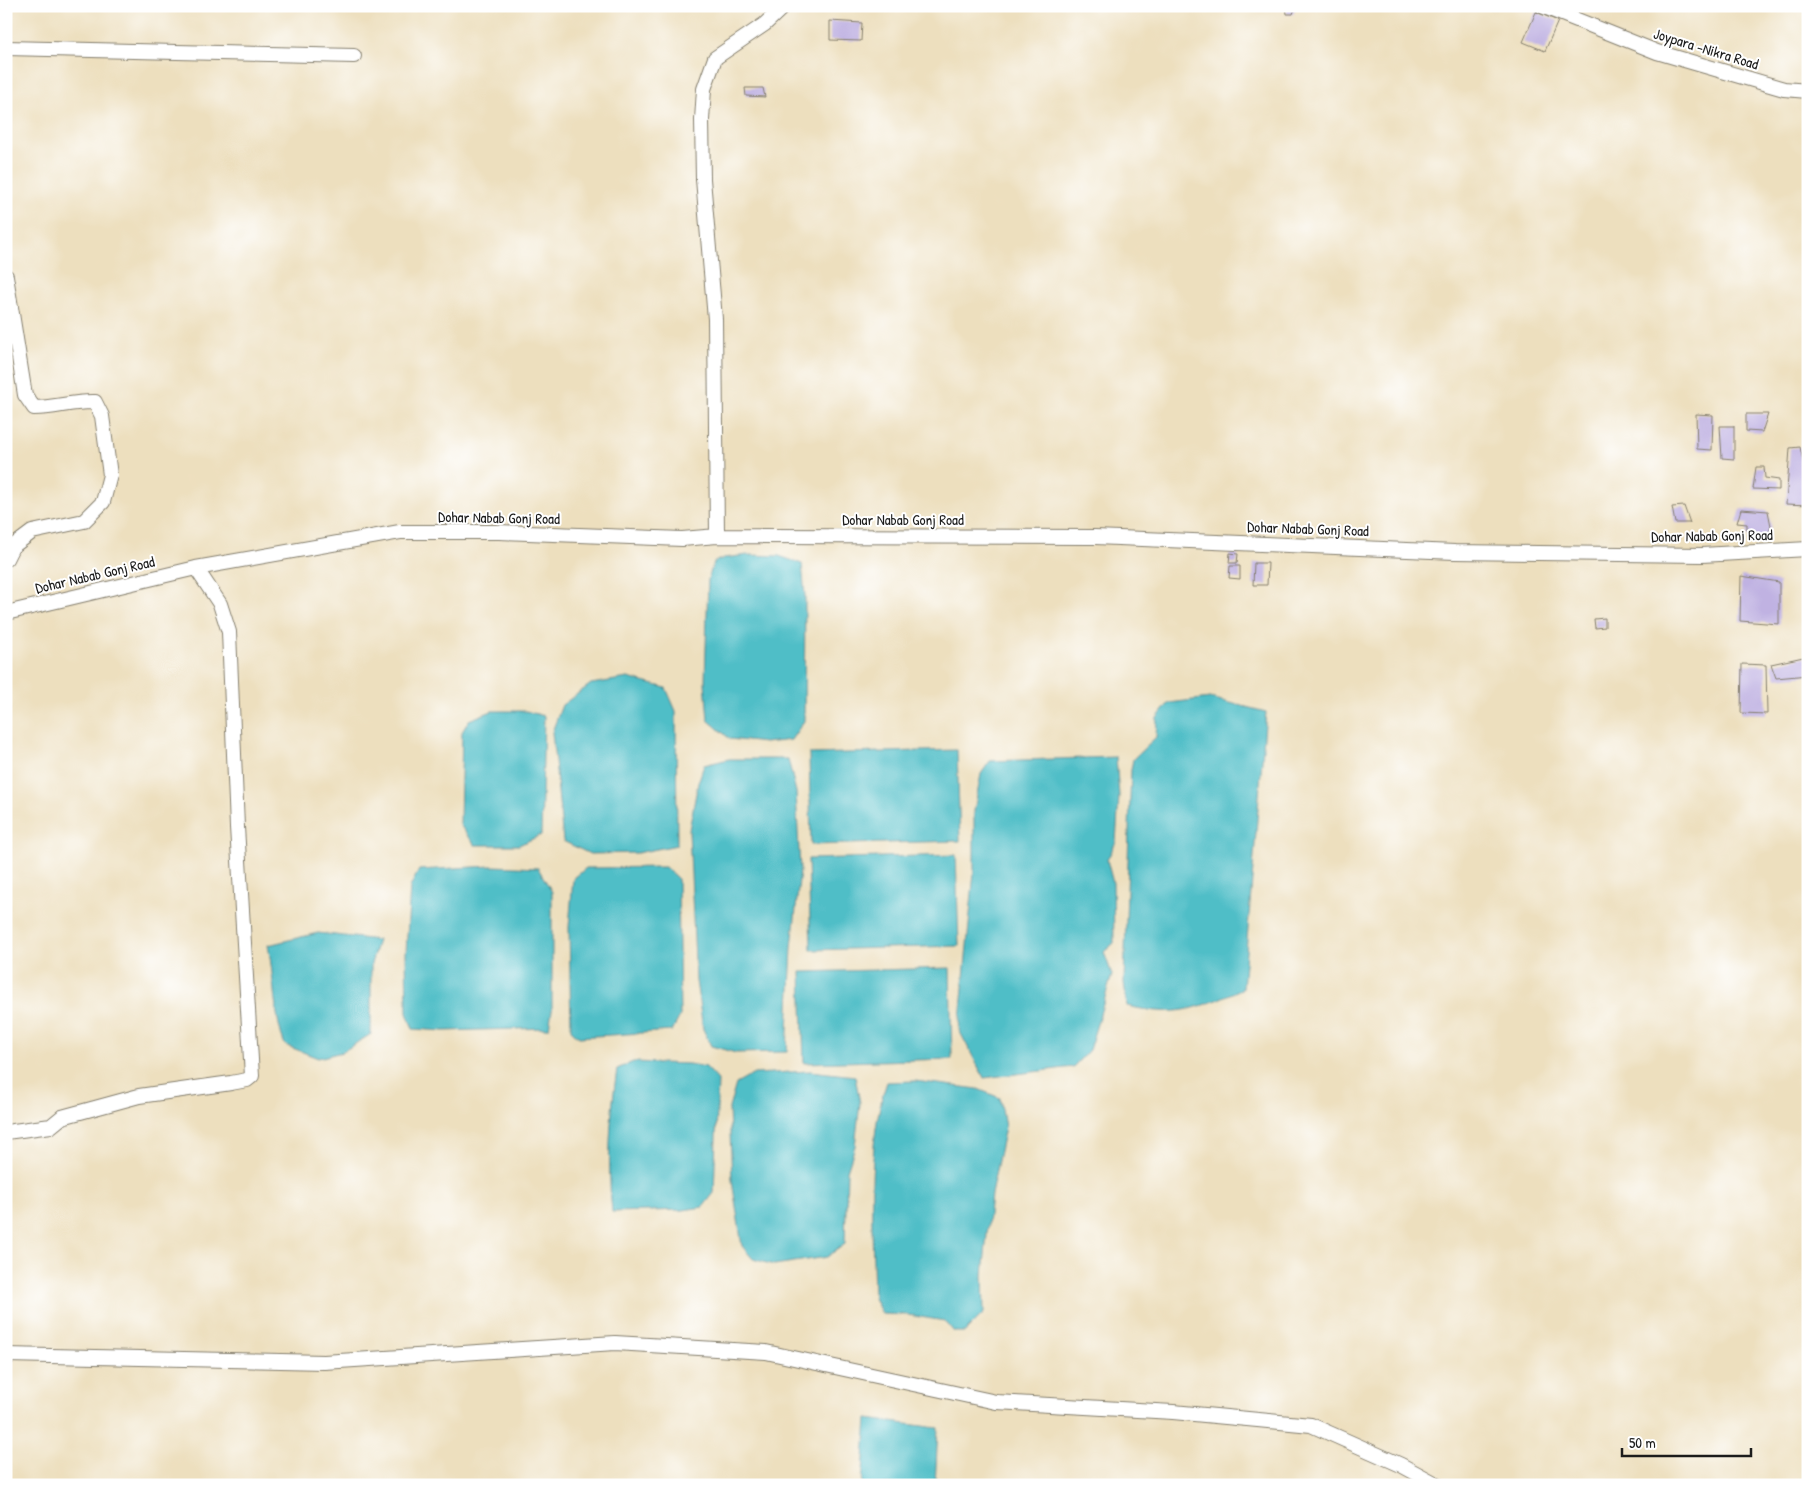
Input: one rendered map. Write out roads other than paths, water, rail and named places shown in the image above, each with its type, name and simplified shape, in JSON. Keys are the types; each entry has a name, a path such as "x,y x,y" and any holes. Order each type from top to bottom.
{"street":[{"path":"717,536 715,319 703,179 702,120 704,89 715,58 764,24 784,6"},
{"name":"Joypara -Nikra Road","path":"1542,6 1657,52 1784,89 1808,91"},
{"path":"6,48 354,56"},
{"path":"6,276 25,396 34,408 54,408 82,402 95,402 102,416 110,475 103,502 84,521 32,532 12,547 6,559"},
{"name":"Dohar Nabab Gonj Road","path":"6,612 196,568 400,532 499,532 682,539 717,536 1096,537 1505,552 1702,554 1808,549"},
{"path":"6,1132 51,1126 62,1117 139,1096 247,1080 252,1076 237,837 229,632 220,604 196,568"},
{"path":"6,1355 324,1362 615,1344 766,1352 996,1402 1173,1412 1311,1425 1401,1465 1438,1485"}],"water":[{"path":"748,555 779,556 802,564 805,596 804,721 791,740 765,743 730,739 708,720 705,682 708,579 714,562 724,558"},
{"path":"628,678 666,688 676,711 677,845 637,853 590,854 563,841 552,732 562,705 591,684"},
{"path":"1210,698 1266,712 1243,988 1200,1006 1187,1009 1161,1011 1127,1006 1124,982 1131,770 1133,759 1156,737 1157,718 1169,703"},
{"path":"492,711 526,711 544,716 541,835 519,845 475,845 460,825 462,732 469,720"},
{"path":"957,750 960,841 811,845 809,754"},
{"path":"1116,757 1119,796 1116,842 1107,860 1113,883 1114,943 1104,952 1112,975 1089,1050 1073,1067 984,1078 959,1030 974,872 974,811 981,774 990,761"},
{"path":"729,759 788,759 796,792 800,870 792,947 787,1052 736,1053 711,1046 703,1029 696,981 689,830 698,783 704,765"},
{"path":"956,855 959,946 811,950 808,859"},
{"path":"492,866 538,868 552,892 552,1010 549,1028 444,1031 413,1029 407,1013 406,953 410,887 419,870"},
{"path":"665,867 678,879 680,1016 672,1031 579,1037 571,1030 569,927 573,879 586,868"},
{"path":"318,933 378,940 371,964 371,1034 342,1052 318,1058 285,1045 276,1010 268,945"},
{"path":"950,968 952,1059 804,1063 801,972"},
{"path":"633,1062 689,1064 706,1067 718,1080 714,1193 703,1207 683,1210 612,1212 610,1140 617,1069"},
{"path":"810,1071 855,1076 860,1103 855,1146 847,1171 845,1244 827,1257 774,1265 753,1259 742,1246 732,1180 729,1108 736,1084 754,1074"},
{"path":"915,1081 978,1089 1000,1098 1005,1127 991,1194 983,1275 984,1313 965,1332 954,1332 945,1321 908,1315 882,1314 874,1298 872,1188 873,1159 880,1106 887,1082"},
{"path":"867,1419 938,1428 935,1485 862,1485"}]}
